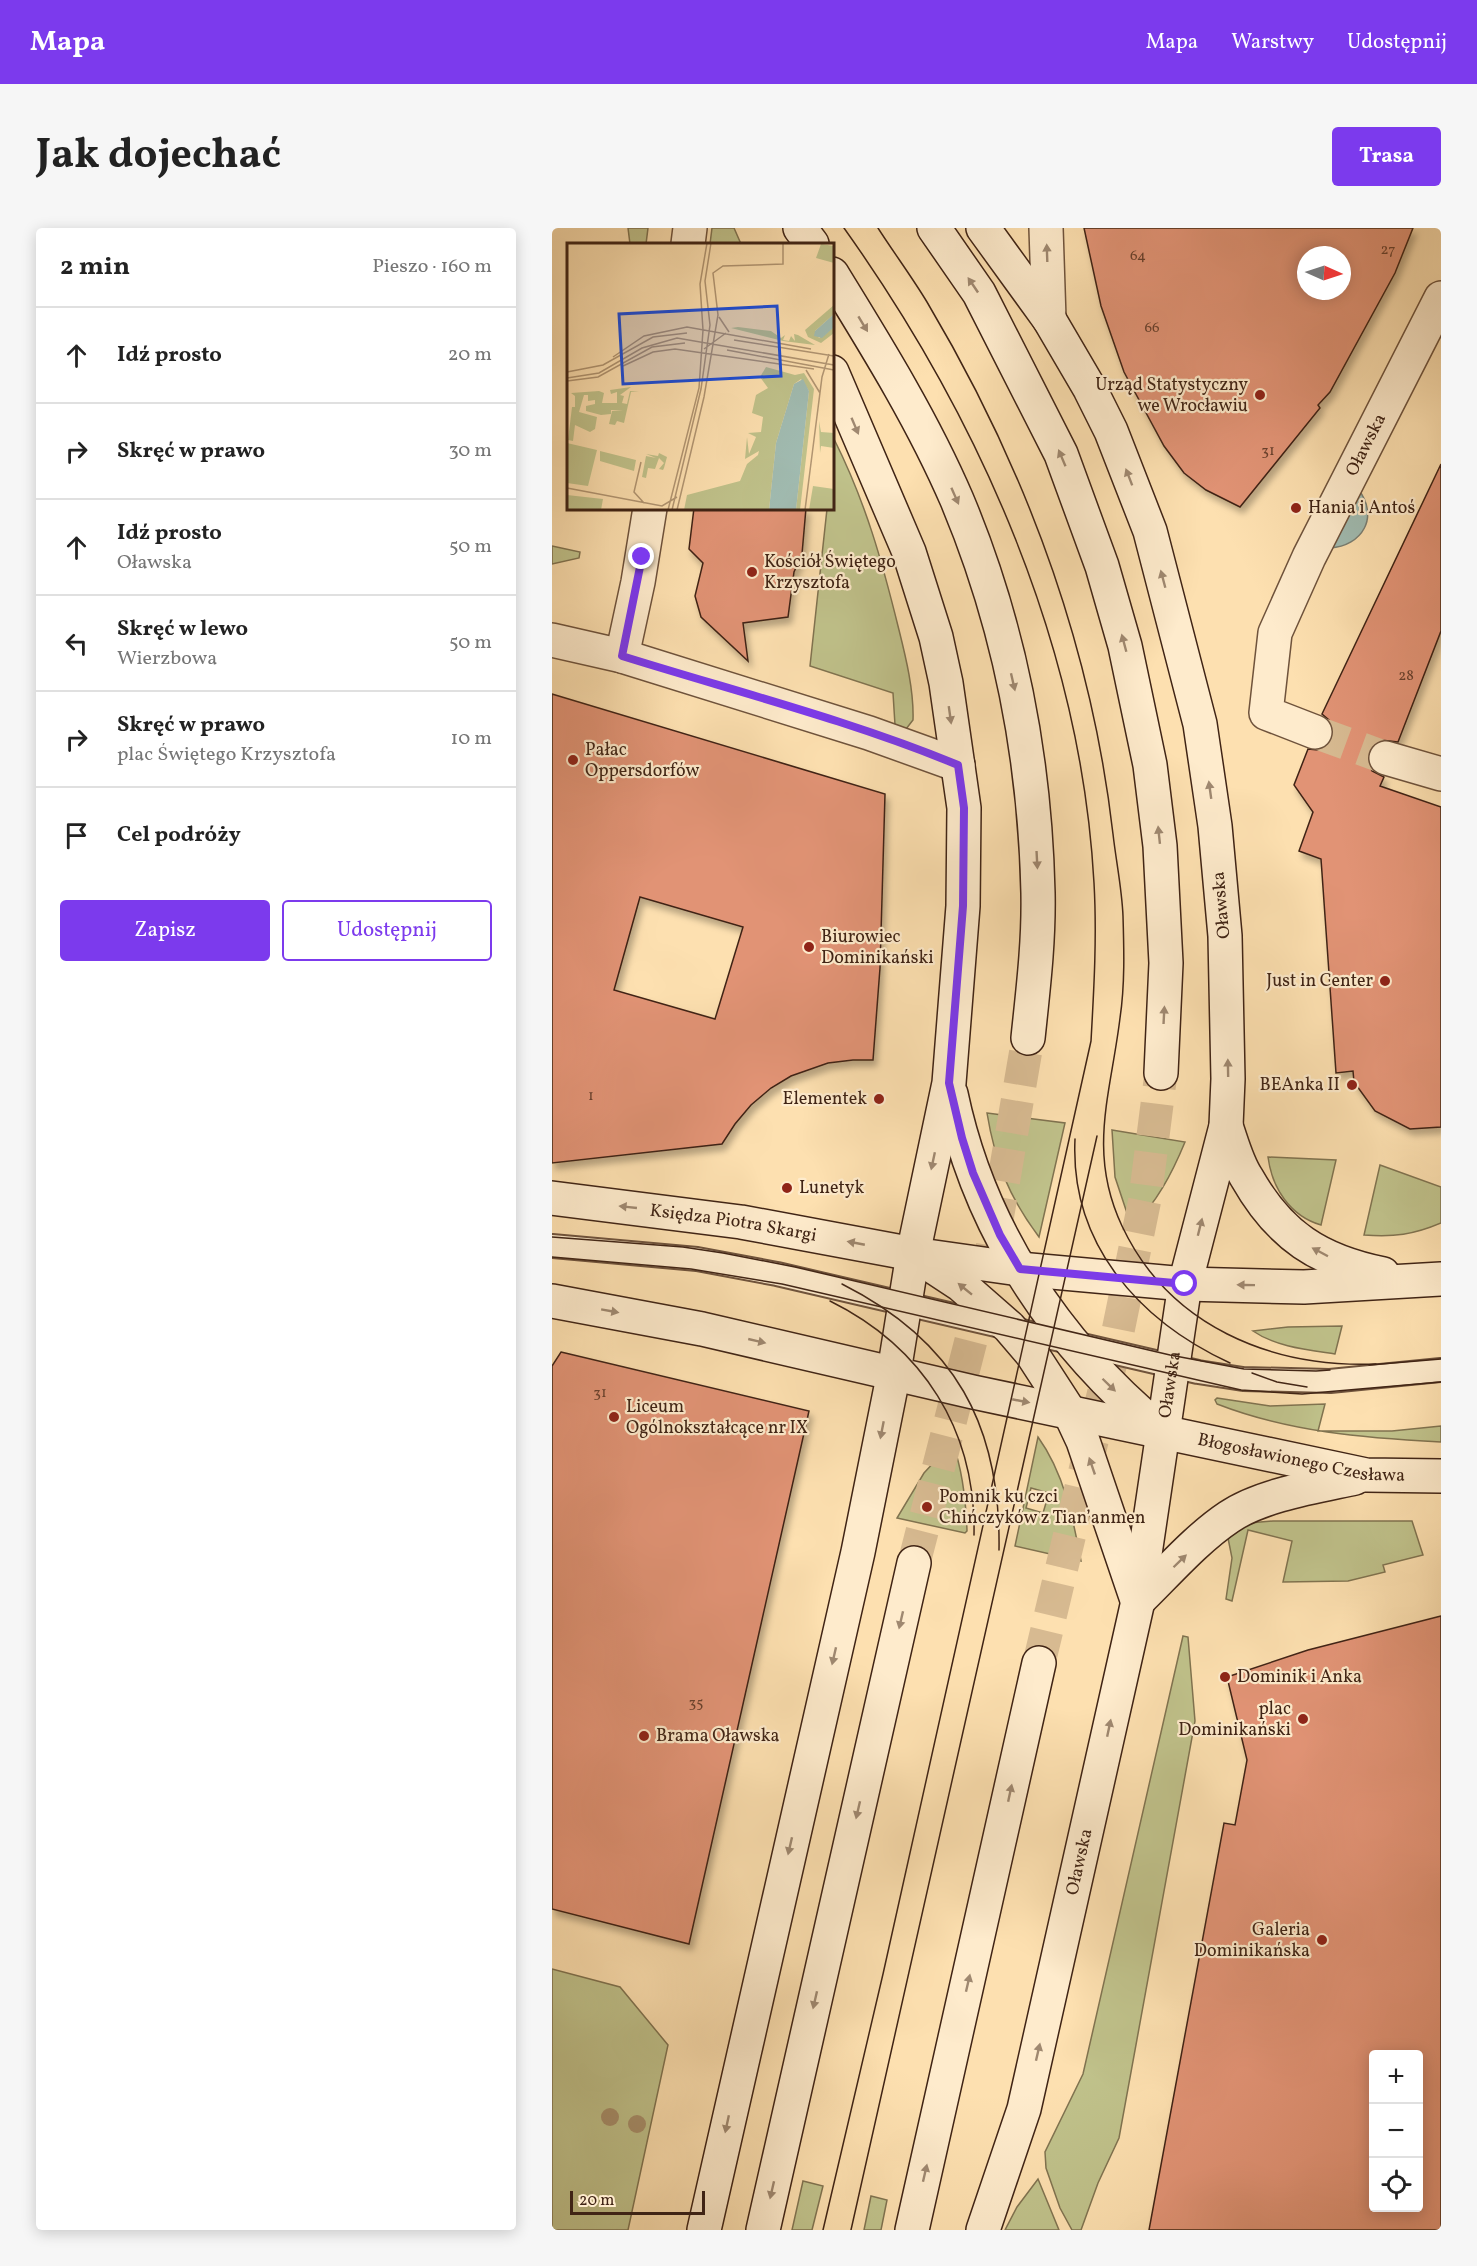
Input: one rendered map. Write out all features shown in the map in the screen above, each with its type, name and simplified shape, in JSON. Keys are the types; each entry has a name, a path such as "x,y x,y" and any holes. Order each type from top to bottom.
{"street":[{"path":"688,243 690,228"},
{"path":"778,228 783,243"},
{"path":"800,228 811,243"},
{"path":"934,228 979,293 1061,454 1102,566 1125,646 1150,765 1160,846 1166,963 1161,1073"},
{"name":"Oławska","path":"983,228 1049,319 1090,389 1111,431 1150,531 1200,724 1215,826 1225,936 1228,1079 1226,1126 1185,1284 1137,1601 1024,2109 983,2230"},
{"path":"1046,228 1049,319"},
{"path":"834,277 906,399 939,461 972,540 1000,626 1021,717 1028,759 1036,840 1037,936 1028,1038"},
{"name":"Oławska","path":"1315,732 1266,713 1275,633 1309,557 1441,298"},
{"path":"704,2230 855,1563 894,1372 914,1254 949,1083 963,906 964,808 936,637 909,552 834,377"},
{"path":"622,656 638,582 650,510"},
{"path":"552,640 622,656 869,733 958,765"},
{"path":"1386,758 1441,774"},
{"path":"949,1083 973,1173 1000,1235 1020,1269 1047,1312 1098,1374 1132,1407 1164,1433"},
{"path":"1226,1126 1245,1177 1271,1215 1295,1238 1351,1268 1428,1280"},
{"name":"Księdza Piotra Skargi","path":"552,1198 741,1222 914,1254 1020,1269 1185,1284"},
{"path":"914,1254 962,1285 1009,1327 1032,1354 1068,1411 1083,1441 1137,1601 1230,1516 1255,1504 1295,1491 1366,1475"},
{"path":"1185,1284 1304,1287 1428,1280"},
{"path":"552,1301 702,1329 894,1372"},
{"name":"Błogosławionego Czesława","path":"894,1372 973,1392 1366,1475 1441,1476"},
{"path":"763,2230 914,1563"},
{"path":"912,2230 1039,1663"}],"lane":[{"path":"552,1246 697,1259 787,1276 1198,1372 1243,1379 1319,1381 1441,1370"}],"green space":[{"path":"628,228 648,228 646,243 630,243"},
{"path":"712,228 734,228 741,243 710,243"},
{"path":"834,439 855,486 886,580 907,663 913,720 906,729 895,725 893,693 810,666 827,510 834,510"},
{"path":"552,546 580,552 579,558 552,564"},
{"path":"987,1113 1065,1123 1039,1237 1011,1193 994,1147"},
{"path":"1112,1130 1185,1142 1163,1188 1132,1228 1115,1177"},
{"path":"1268,1157 1336,1160 1321,1225 1300,1215 1284,1199 1278,1190"},
{"path":"1380,1165 1441,1187 1441,1223 1403,1234 1364,1235"},
{"path":"1342,1326 1335,1354 1282,1344 1253,1331 1288,1327"},
{"path":"1217,1398 1270,1406 1325,1404 1318,1430 1244,1414 1217,1404 1215,1400"},
{"path":"1441,1426 1441,1442 1355,1436 1321,1431 1392,1431"},
{"path":"1038,1437 1061,1481 1071,1512 1081,1561 1015,1546","holes":["1031,1488 1049,1493 1043,1513 1026,1508"]},
{"path":"953,1444 962,1476 967,1531 965,1533 897,1518 924,1473"},
{"path":"1412,1521 1423,1555 1383,1565 1385,1572 1348,1581 1283,1582 1292,1541 1248,1530 1232,1601 1226,1599 1232,1558 1228,1538 1249,1523"},
{"path":"1183,1636 1188,1637 1195,1721 1119,2138 1098,2183 1081,2230 1072,2230 1060,2208 1046,2168 1045,2152 1083,2074"},
{"path":"552,1969 620,1987 668,2045 628,2230 552,2230"},
{"path":"1038,2179 1059,2230 1005,2230 1017,2207"},
{"path":"803,2181 823,2186 812,2230 792,2230"},
{"path":"871,2196 887,2200 881,2230 864,2230"}],"shaded area":[{"path":"1358,489 1367,510 1364,528 1351,542 1330,548"}],"building":[{"path":"1084,228 1413,228 1395,273 1330,392 1318,405 1320,408 1240,507 1206,490 1184,473 1164,446 1124,372 1101,306"},
{"name":"Just in Center","path":"1441,464 1441,631 1398,742 1381,740 1373,745 1368,753 1368,763 1372,771 1384,777 1380,786 1441,807 1441,1127 1410,1129 1375,1111 1354,1082 1353,1071 1336,1073 1321,859 1299,851 1313,812 1294,785 1308,749 1318,750 1327,746 1332,739 1333,729 1329,720 1322,714"},
{"name":"Kościół Świętego Krzysztofa","path":"694,510 806,510 802,554 794,572 788,617 743,623 748,661 701,617 695,596 703,563 689,549"},
{"name":"Biurowiec Dominikański","path":"552,694 885,794 880,968 873,1060 828,1063 791,1076 771,1088 751,1105 722,1144 552,1163","holes":["640,897 743,927 715,1019 614,990"]},
{"name":"Brama Oławska","path":"561,1352 809,1411 689,1944 552,1909 552,1366"},
{"name":"Galeria Dominikańska","path":"1441,1616 1441,2230 1149,2230 1224,1823 1235,1825 1247,1760 1227,1677 1308,1650"}],"tunnel":[{"path":"1315,732 1386,758"},
{"path":"914,1563 987,1278 1028,1038"},
{"path":"1039,1663 1116,1341 1145,1199 1161,1073"}],"tram line":[{"path":"823,2230 883,1974 1091,1041 1095,942 1094,883 1085,795 1069,708 1045,622 1015,538 979,457 939,378 893,301 844,228"},
{"path":"878,228 927,302 962,364 1023,492 1070,625 1088,694 1103,763 1122,906 1123,993 1104,1122 1106,1173 1111,1199 1122,1226 1142,1261 1167,1290 1195,1315 1227,1334 1262,1348 1299,1358 1337,1363 1376,1364"},
{"path":"851,2230 1097,1136"},
{"path":"1075,1139 1076,1177 1084,1212 1098,1245 1116,1275 1167,1325 1197,1346 1230,1363"},
{"path":"552,1237 683,1247 723,1253 795,1267 1170,1355 1244,1369 1330,1370"},
{"path":"552,1257 691,1269 782,1284 1241,1390 1302,1394 1441,1382"},
{"path":"842,1284 881,1307 914,1332 942,1360 964,1392 980,1426 991,1464 997,1505 999,1550"},
{"path":"830,1301 863,1320 892,1342 917,1368 938,1396 954,1427 965,1461 972,1497 974,1535"},
{"path":"1369,1365 1441,1359"},
{"path":"1252,1373 1277,1382 1307,1387"}],"place":[{"name":"Urząd Statystyczny we Wrocławiu","path":"1260,395"},
{"name":"Hania i Antoś","path":"1296,508"},
{"name":"Kościół Świętego Krzysztofa","path":"752,572"},
{"name":"Pałac Oppersdorfów","path":"573,760"},
{"name":"Biurowiec Dominikański","path":"809,947"},
{"name":"Just in Center","path":"1385,981"},
{"name":"BEAnka II","path":"1352,1085"},
{"name":"Elementek","path":"879,1099"},
{"name":"Lunetyk","path":"787,1188"},
{"name":"Liceum Ogólnokształcące nr IX","path":"614,1417"},
{"name":"Pomnik ku czci Chińczyków z Tian’anmen","path":"927,1507"},
{"name":"Dominik i Anka","path":"1225,1677"},
{"name":"plac Dominikański","path":"1303,1719"},
{"name":"Brama Oławska","path":"644,1736"},
{"name":"Galeria Dominikańska","path":"1322,1940"}],"route":[{"path":"642,557 622,656 869,733 958,765 964,808 963,906 949,1083 962,1138 987,1208 1020,1269 1185,1284"}]}
